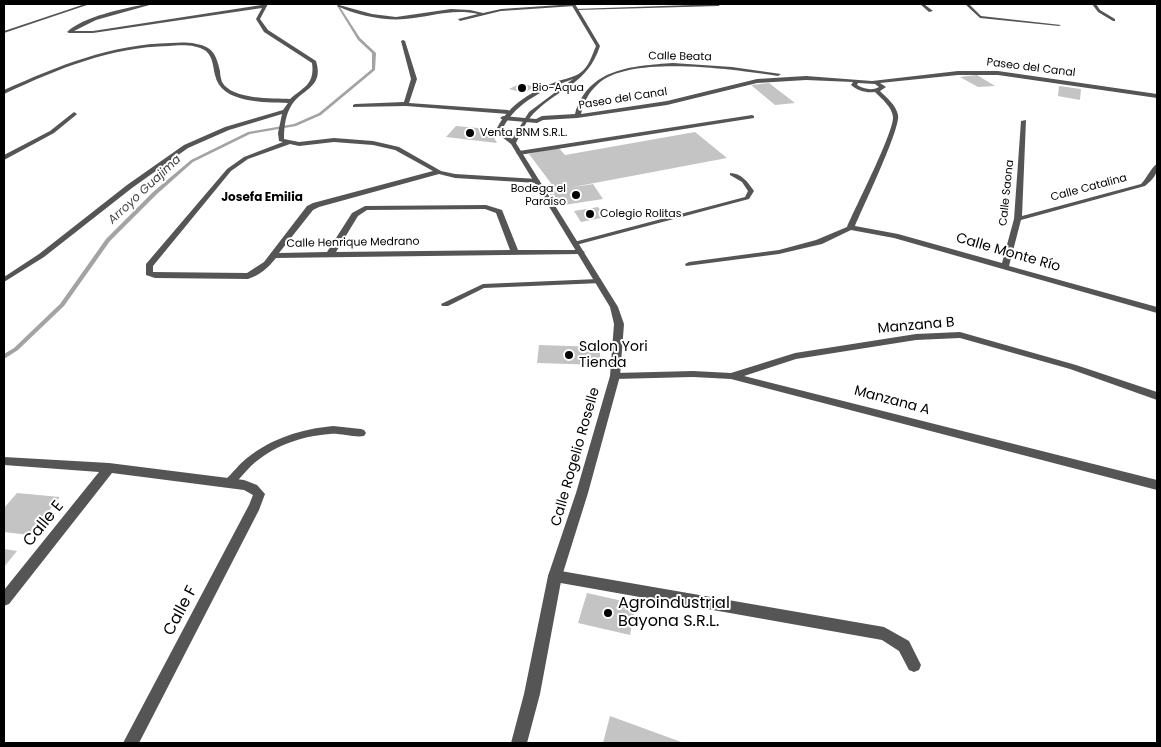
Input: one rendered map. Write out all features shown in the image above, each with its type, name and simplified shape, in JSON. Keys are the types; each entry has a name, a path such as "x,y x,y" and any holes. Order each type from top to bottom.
{"street":[{"path":"4,32 88,4"},
{"path":"151,4 119,12 76,27 69,32 93,32 265,5"},
{"path":"922,4 931,11"},
{"path":"967,4 980,18 1059,25"},
{"path":"1152,4 1157,4"},
{"path":"265,5 258,19 260,24 266,31 314,62 316,70 315,78 310,86 292,102 286,111 281,140 287,143 299,144 334,140 373,143 397,148 439,172 455,176 537,181"},
{"path":"460,20 481,14 524,8 719,5"},
{"path":"340,6 388,18 406,18 462,9 481,14"},
{"path":"516,148 526,120 532,112 574,83 594,60 598,46 574,6"},
{"path":"403,41 414,79 406,104"},
{"path":"4,92 81,59 134,46 171,44 204,48 213,55 220,83 224,89 233,94 248,98 292,102"},
{"name":"Calle Beata","path":"576,116 583,97 593,86 608,76 636,67 685,66 806,78"},
{"name":"Paseo del Canal","path":"503,118 545,122 567,119 576,116 668,103 757,81 806,78 870,81 958,72 998,73 1157,96"},
{"path":"503,118 508,112 545,89 581,75"},
{"name":"Paseo del Canal","path":"823,79 877,91"},
{"path":"858,88 854,83 870,81 883,86 883,89 877,91"},
{"path":"689,264 779,252 819,242 850,228 892,134 896,117 892,104 877,91"},
{"path":"354,106 406,104 508,112"},
{"path":"4,280 29,266 72,234 128,187 191,143 231,127 286,111"},
{"path":"4,158 52,132 74,114"},
{"name":"Calle Rogelio Roselle","path":"503,118 500,128 504,136 516,148 579,247 614,308 619,324 615,376 582,494 555,576 532,694 519,743"},
{"name":"Calle Saona","path":"1005,266 1018,219 1024,121"},
{"name":"Calle Henrique Medrano","path":"287,143 246,158 229,170 149,266 148,270 155,275 238,277 258,271 273,256 515,253 579,247"},
{"name":"Calle Catalina","path":"1018,219 1143,185 1151,178 1157,166"},
{"path":"273,256 310,208 439,172"},
{"path":"330,254 355,215 366,208 486,207 500,212 515,253"},
{"name":"Calle Monte Río","path":"850,228 895,236 1157,310"},
{"name":"Manzana B","path":"731,376 795,356 916,338 960,335 1073,367 1157,396"},
{"name":"Manzana A","path":"615,376 694,374 731,376 1157,485"},
{"path":"4,461 109,468 229,483"},
{"name":"Calle E","path":"4,600 109,468"},
{"name":"Calle F","path":"131,743 255,506 259,494 253,488 229,483"},
{"path":"555,576 884,634 904,646 914,665"}],"lane":[{"path":"1094,4 1099,11 1114,20"},
{"path":"516,148 752,117"},
{"path":"579,247 747,198 751,191 744,181 732,174"},
{"path":"445,304 483,286 598,281"},
{"path":"229,483 252,459 283,441 307,432 346,429 361,433"}],"building":[{"path":"977,75 995,86 978,87 960,77"},
{"name":"Bio-Aqua","path":"521,83 535,87 523,93 509,89"},
{"path":"769,83 795,103 775,105 751,85"},
{"path":"1059,86 1081,89 1080,100 1058,96"},
{"name":"Venta BNM S.R.L.","path":"456,126 489,129 497,143 446,137"},
{"path":"695,132 727,158 568,188 593,184 603,199 557,206 548,191 556,190 529,154 558,147 565,155"},
{"name":"Colegio Rolitas","path":"598,207 606,217 581,222 574,211"},
{"name":"Salon Yori Tienda","path":"539,345 600,347 600,365 537,363"},
{"path":"17,493 60,497 29,535 4,532 4,508"},
{"path":"4,549 17,551 4,567"},
{"name":"Agroindustrial Bayona S.R.L.","path":"587,593 636,604 630,635 578,623"},
{"path":"610,716 684,743 603,743"}],"waterway":[{"name":"Arroyo Guajima","path":"4,357 16,349 62,305 108,240 155,193 192,161 249,133 295,125 320,114 374,69 374,53 359,39 337,4"}],"place":[{"name":"Bio-Aqua","path":"522,88"},
{"name":"Venta BNM S.R.L.","path":"470,133"},
{"name":"Bodega el Paraíso","path":"576,195"},
{"name":"Colegio Rolitas","path":"590,214"},
{"name":"Salon Yori Tienda","path":"569,355"},
{"name":"Agroindustrial Bayona S.R.L.","path":"608,613"}],"district":[{"name":"Josefa Emilia","path":"262,198"}]}
